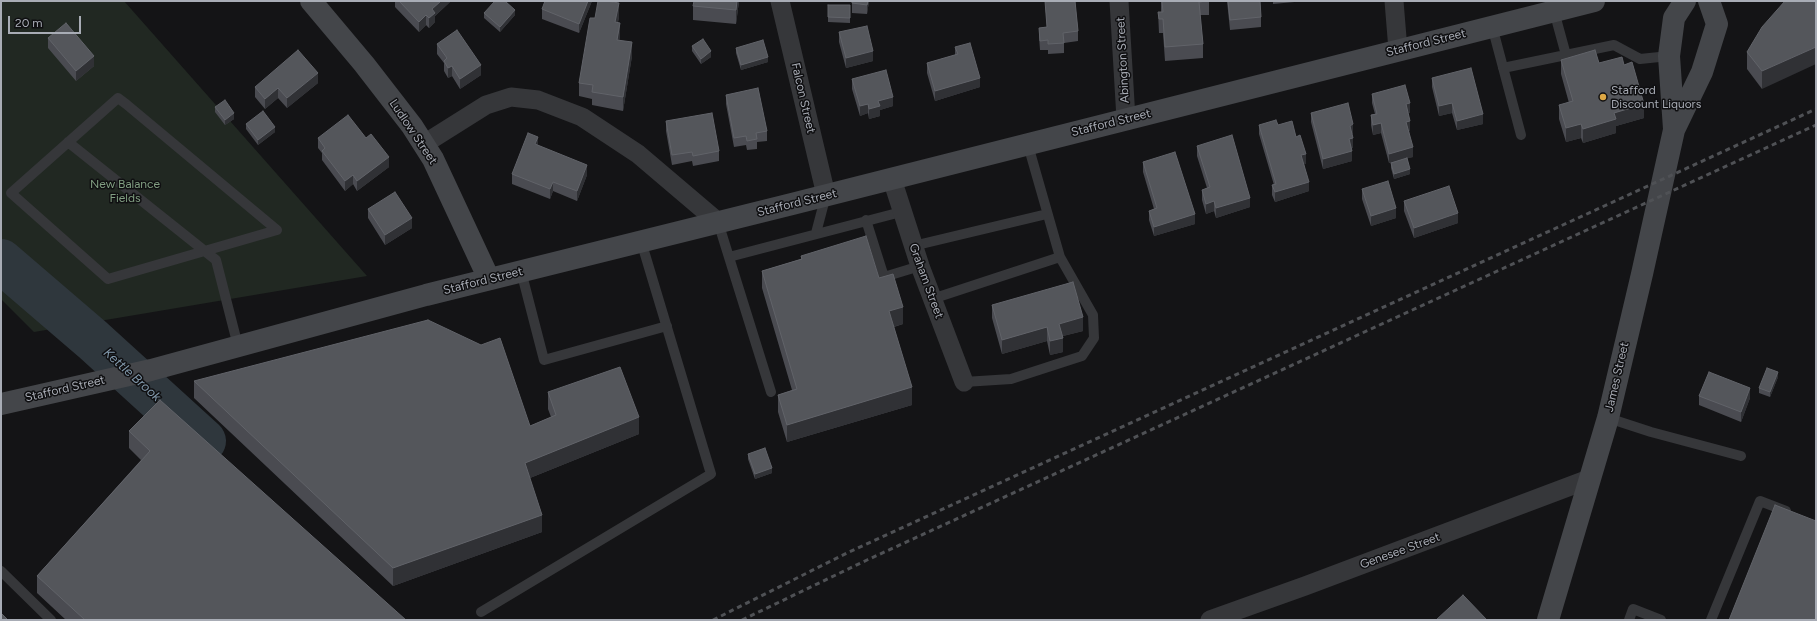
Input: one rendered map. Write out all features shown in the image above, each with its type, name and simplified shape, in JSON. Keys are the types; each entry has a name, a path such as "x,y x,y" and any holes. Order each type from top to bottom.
{"main road":[{"name":"Ludlow Street","path":"311,1 364,64 424,144 441,176 489,279"},
{"name":"Stafford Street","path":"1,404 151,370 489,279 826,196 1594,1"},
{"name":"James Street","path":"1674,130 1669,56 1674,18 1685,1"},
{"name":"James Street","path":"1548,620 1608,418 1674,130 1702,72 1717,24 1709,1"}],"street":[{"name":"Falcon Street","path":"780,1 826,196"},
{"name":"Abington Street","path":"1119,1 1126,120"},
{"path":"1394,1 1398,50"},
{"path":"424,144 486,105 511,98 538,100 582,117 638,154 718,222"},
{"name":"Graham Street","path":"892,179 901,212 920,266 964,382"},
{"name":"Genesee Street","path":"1210,620 1236,615 1305,586 1590,480"}],"lane":[{"path":"1554,11 1566,55"},
{"path":"1492,26 1521,135"},
{"path":"1503,68 1614,45 1640,59 1669,56"},
{"path":"118,98 277,230 204,251 108,279 11,193 118,98"},
{"path":"68,142 216,260 238,346"},
{"path":"964,382 1011,379 1082,356 1094,338 1093,315 1060,257 1028,145"},
{"path":"816,234 826,196"},
{"path":"729,257 901,212"},
{"path":"913,246 1047,214"},
{"path":"866,220 884,277 920,266"},
{"path":"718,222 771,392"},
{"path":"481,612 711,474 641,241"},
{"path":"932,299 1060,257"},
{"path":"521,271 544,360 667,326"},
{"path":"1608,418 1651,432 1741,456"},
{"path":"1711,620 1760,501 1795,515"},
{"path":"1,571 51,620"},
{"path":"1629,620 1633,609 1661,620"}],"green space":[{"name":"New Balance Fields","path":"1,1 124,1 367,276 34,332 1,299"}],"building":[{"path":"399,1 441,1 432,9 435,13 429,18 426,15 419,22"},
{"path":"495,1 505,1 515,10 500,27 484,13"},
{"path":"545,1 588,1 579,24 542,9"},
{"path":"598,1 619,3 615,22 620,23 617,40 632,42 623,97 592,92 593,85 579,83 590,18 595,18"},
{"path":"694,1 737,1 736,10 693,6"},
{"path":"852,1 868,1 867,5 852,3"},
{"path":"1045,1 1075,1 1078,31 1063,33 1064,43 1048,44 1048,40 1040,41 1039,28 1047,27"},
{"path":"1162,1 1206,1 1199,2 1203,44 1165,47 1163,19 1159,19 1158,12 1163,12"},
{"path":"1228,1 1260,1 1261,17 1230,20"},
{"path":"1785,1 1816,1 1816,47 1762,71 1747,52 1762,27"},
{"path":"828,5 850,5 850,18 828,17"},
{"path":"66,23 94,56 76,71 48,38"},
{"path":"867,26 873,51 846,58 839,32"},
{"path":"457,30 481,65 460,79 452,66 448,68 444,61 447,58 437,44"},
{"path":"703,39 711,51 701,59 692,46"},
{"path":"763,40 768,57 741,65 736,48"},
{"path":"970,43 980,78 935,91 927,63 958,54 955,47"},
{"path":"298,50 318,73 287,98 278,88 265,99 255,87"},
{"name":"Stafford Discount Liquors","path":"1595,50 1599,63 1622,57 1624,65 1632,62 1644,104 1614,113 1616,119 1583,129 1581,124 1566,128 1559,105 1573,101 1561,60"},
{"path":"1471,68 1483,114 1457,121 1452,103 1439,106 1432,78"},
{"path":"886,70 893,97 878,101 880,106 869,109 868,104 860,106 852,79"},
{"path":"1405,85 1410,103 1406,104 1410,121 1406,122 1413,147 1389,154 1381,123 1373,125 1371,115 1377,114 1372,94"},
{"path":"758,88 767,131 756,133 757,139 747,141 746,136 734,138 726,95"},
{"path":"225,100 234,113 225,120 215,107"},
{"path":"1348,103 1353,124 1350,126 1353,138 1349,139 1352,151 1323,159 1311,113"},
{"path":"263,111 275,127 258,140 246,124"},
{"path":"712,113 719,151 693,156 692,152 672,155 666,121"},
{"path":"348,115 366,138 371,134 389,157 357,181 353,175 345,181 322,151 325,148 318,138"},
{"path":"1276,120 1278,125 1292,121 1296,137 1300,135 1306,154 1301,155 1309,182 1275,192 1272,185 1276,184 1259,125"},
{"path":"528,133 538,137 535,144 587,165 577,191 553,182 550,189 512,174"},
{"path":"1232,135 1250,198 1216,208 1214,201 1206,204 1202,190 1210,187 1197,146"},
{"path":"1175,152 1195,214 1154,227 1149,211 1157,208 1143,162"},
{"path":"1407,158 1410,169 1394,174 1391,163"},
{"path":"1388,181 1396,208 1371,216 1362,189"},
{"path":"1449,186 1458,213 1414,228 1404,201"},
{"path":"395,192 412,218 385,235 368,209"},
{"path":"866,236 879,278 893,274 903,307 889,311 912,387 787,425 778,395 797,389 762,271 802,259 801,256"},
{"path":"1073,282 1083,317 1059,324 1063,338 1050,341 1047,327 1002,340 992,305"},
{"path":"428,320 481,345 500,338 530,426 556,415 548,392 620,367 639,417 525,463 542,515 393,568 194,381"},
{"path":"1767,368 1778,372 1770,392 1759,388"},
{"path":"1709,372 1750,388 1741,412 1699,396"},
{"path":"160,400 406,620 85,620 37,576 150,451 129,431"},
{"path":"765,448 772,468 755,474 748,454"},
{"path":"1775,505 1816,521 1816,620 1729,620"},
{"path":"1463,595 1487,620 1436,620"},
{"path":"1,613 8,620 1,620"}],"waterway":[{"name":"Kettle Brook","path":"1,261 93,340 204,441"}],"railway":[{"path":"713,620 849,552 1816,109"},
{"path":"742,620 867,560 1816,125"}],"place":[{"name":"Stafford Discount Liquors","path":"1603,97"}]}
